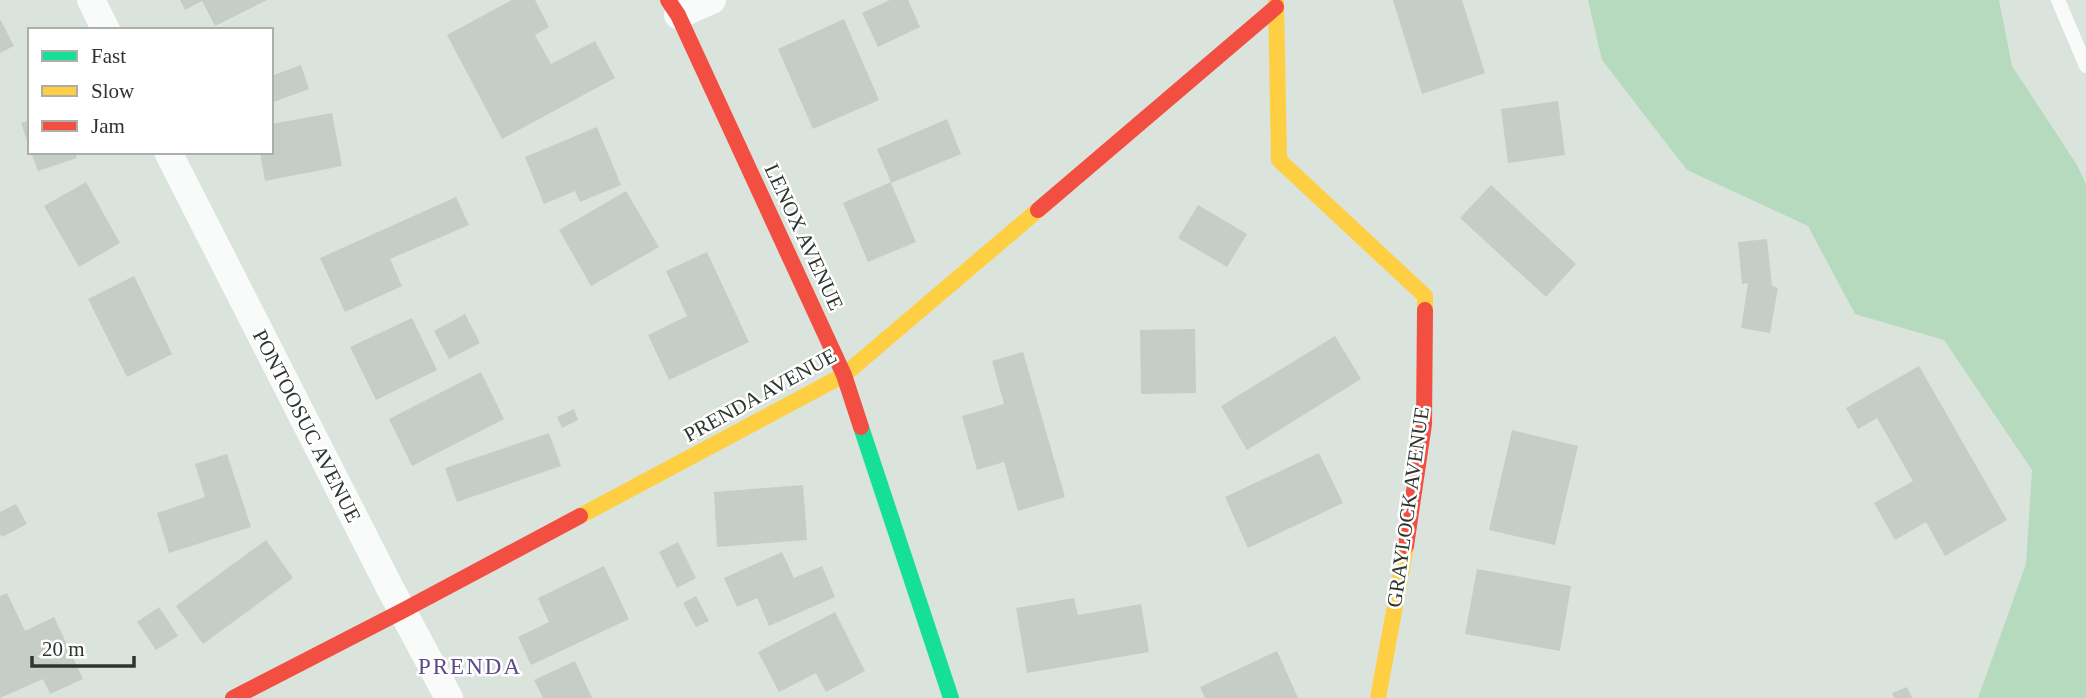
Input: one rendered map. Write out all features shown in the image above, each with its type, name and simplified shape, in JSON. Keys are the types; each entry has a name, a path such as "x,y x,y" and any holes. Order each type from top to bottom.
{"street":[{"path":"90,0 105,28"},
{"path":"673,7 712,0"},
{"name":"PRENDA AVENUE","path":"233,698 404,610 844,375 1276,4"},
{"name":"GRAYLOCK AVENUE","path":"1276,4 1279,160 1425,296 1424,424 1403,565 1378,698"},
{"name":"LENOX AVENUE","path":"673,7 844,375 951,698"},
{"name":"PONTOOSUC AVENUE","path":"169,154 390,589 404,610 449,698"}],"lane":[{"path":"2058,0 2086,66"}],"green space":[{"path":"1588,0 1999,0 2012,66 2077,165 2086,184 2086,698 1978,698 2026,564 2032,470 1944,340 1855,314 1808,226 1687,170 1602,60"}],"building":[{"path":"180,0 267,0 215,26 202,1 185,10"},
{"path":"512,0 535,0 549,27 535,35 551,64 595,41 615,78 502,139 447,35"},
{"path":"890,0 908,0 920,27 878,47 862,13"},
{"path":"1393,0 1462,0 1485,73 1422,94"},
{"path":"0,19 14,46 0,53"},
{"path":"844,19 879,100 813,129 778,49"},
{"path":"301,65 309,89 273,102 273,73 274,75"},
{"path":"1558,101 1565,155 1508,163 1501,109"},
{"path":"332,113 342,166 265,181 260,154 273,154 273,124"},
{"path":"947,119 961,154 891,183 916,242 868,262 843,203 891,182 877,149"},
{"path":"28,121 28,144 21,123"},
{"path":"597,127 621,185 580,202 575,191 544,204 525,157"},
{"path":"32,154 76,154 77,158 38,171"},
{"path":"86,182 120,243 79,267 44,206"},
{"path":"1491,185 1576,264 1546,297 1460,218"},
{"path":"626,191 659,247 591,286 559,230"},
{"path":"456,197 469,225 390,259 402,286 345,312 320,258"},
{"path":"1198,205 1247,234 1227,267 1178,238"},
{"path":"1767,239 1772,286 1778,288 1770,333 1741,328 1748,283 1742,284 1738,242"},
{"path":"707,252 749,342 669,380 648,335 687,316 666,271"},
{"path":"134,276 172,354 127,377 88,299"},
{"path":"465,314 480,343 449,359 434,331"},
{"path":"412,318 437,370 376,400 350,347"},
{"path":"1195,329 1196,393 1141,394 1140,330"},
{"path":"1335,336 1361,379 1247,450 1221,406"},
{"path":"1023,352 1065,497 1018,511 1004,462 977,470 962,416 1004,404 992,361"},
{"path":"1919,366 2007,520 1945,556 1926,522 1895,540 1874,503 1913,481 1877,418 1858,429 1846,408"},
{"path":"481,372 504,419 412,466 389,419"},
{"path":"574,409 578,420 562,428 557,417"},
{"path":"1512,430 1578,446 1555,545 1489,530"},
{"path":"549,433 561,466 457,502 445,468"},
{"path":"1319,453 1343,503 1248,548 1225,497"},
{"path":"227,454 251,527 169,553 157,513 205,497 195,464"},
{"path":"803,485 807,540 717,547 714,492"},
{"path":"16,504 27,524 2,537 0,512"},
{"path":"266,540 293,578 203,644 176,606"},
{"path":"678,542 696,578 677,588 659,552"},
{"path":"782,552 794,578 822,566 835,597 769,626 757,598 737,607 724,578"},
{"path":"604,566 629,619 531,665 518,637 549,622 538,598"},
{"path":"1477,569 1571,586 1560,651 1465,634"},
{"path":"7,593 25,631 54,617 83,679 50,694 43,679 0,698 0,596"},
{"path":"696,596 709,621 696,627 683,603"},
{"path":"1074,598 1078,615 1141,604 1149,652 1027,673 1016,608"},
{"path":"159,607 178,636 156,650 137,622"},
{"path":"835,612 865,671 826,692 816,673 779,692 758,652"},
{"path":"1277,651 1298,698 1205,698 1200,687"},
{"path":"575,661 592,698 543,698 534,680"},
{"path":"1907,687 1912,698 1894,698 1892,693"}],"traffic: fast":[{"path":"861,427 951,698"}],"traffic: slow":[{"path":"1276,0 1279,160 1425,296 1425,310"},
{"path":"580,516 844,375 1038,210"},
{"path":"1378,698 1406,546"}],"traffic: jam":[{"path":"668,0 678,15 844,375 861,427"},
{"path":"1038,210 1276,7"},
{"path":"1406,546 1424,424 1425,310"},
{"path":"233,698 580,516"}],"district":[{"name":"PRENDA","path":"470,666"}]}
